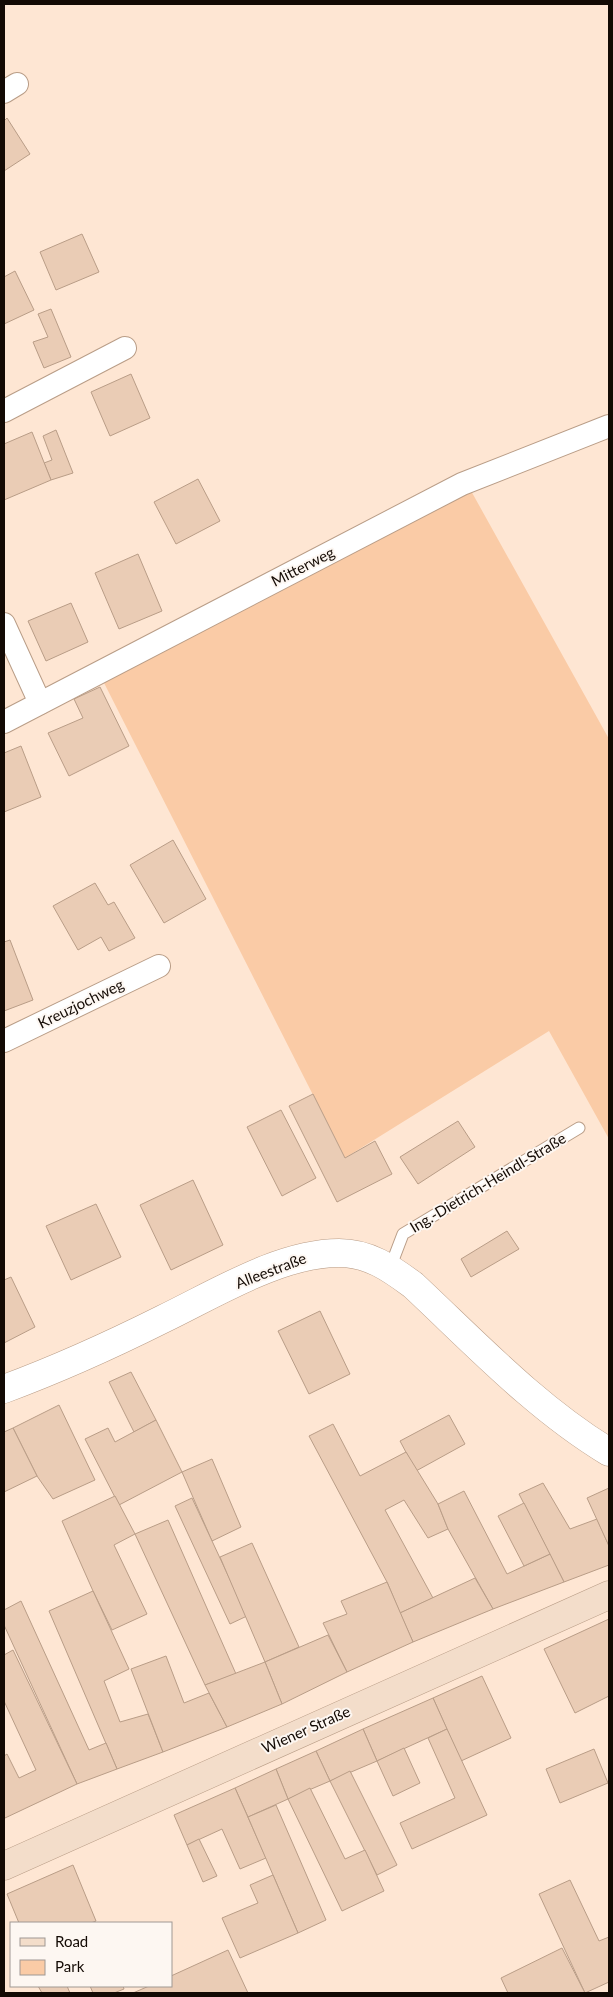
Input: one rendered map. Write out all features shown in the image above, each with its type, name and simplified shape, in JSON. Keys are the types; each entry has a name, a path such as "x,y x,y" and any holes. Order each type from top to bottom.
{"main road":[{"name":"Wiener Straße","path":"4,1866 609,1595"}],"street":[{"path":"4,412 125,348"},
{"name":"Mitterweg","path":"4,722 462,484 609,426"},
{"path":"4,624 40,703"},
{"name":"Kreuzjochweg","path":"4,1041 159,966"},
{"name":"Alleestraße","path":"4,1389 104,1348 255,1275 292,1261 312,1256 339,1253 366,1256 390,1268 413,1285 541,1403 609,1452"}],"lane":[{"name":"Ing.-Dietrich-Heindl-Straße","path":"390,1268 403,1234 579,1128"}],"green space":[{"path":"470,489 609,739 609,1139 549,1031 345,1158 100,675"}],"building":[{"path":"7,118 30,154 4,171 4,121"},
{"path":"82,234 99,272 56,290 40,252"},
{"path":"15,271 34,310 4,324 4,277"},
{"path":"51,309 71,357 44,368 33,342 48,337 38,314"},
{"path":"131,374 150,418 110,436 91,392"},
{"path":"56,430 73,473 51,480 44,463 52,460 43,436"},
{"path":"32,432 51,480 4,500 4,444"},
{"path":"198,479 220,521 176,544 154,502"},
{"path":"138,554 162,611 119,629 95,573"},
{"path":"71,603 88,642 46,661 28,621"},
{"path":"100,687 129,746 69,776 48,733 83,718 74,699"},
{"path":"21,746 41,797 4,812 4,753"},
{"path":"173,840 206,899 164,923 130,865"},
{"path":"95,883 108,905 114,902 135,938 109,951 101,937 78,950 53,906"},
{"path":"10,940 33,1000 4,1011 4,942"},
{"path":"313,1094 345,1158 375,1141 392,1174 337,1202 289,1106"},
{"path":"281,1110 316,1178 282,1196 247,1127"},
{"path":"458,1121 475,1147 418,1184 400,1157"},
{"path":"193,1180 223,1245 171,1270 140,1205"},
{"path":"96,1204 121,1257 71,1280 46,1226"},
{"path":"507,1231 519,1249 471,1277 461,1259"},
{"path":"11,1277 35,1327 4,1343 4,1280"},
{"path":"320,1311 350,1374 309,1394 278,1331"},
{"path":"131,1372 156,1420 134,1432 109,1382"},
{"path":"59,1405 95,1480 53,1499 37,1476 13,1428"},
{"path":"449,1415 465,1444 416,1471 400,1441"},
{"path":"156,1420 182,1472 119,1505 85,1439 108,1428 115,1442"},
{"path":"333,1424 360,1476 406,1452 438,1504 448,1529 428,1538 404,1500 385,1510 433,1598 400,1613 387,1582 309,1436"},
{"path":"13,1428 37,1476 4,1492 4,1432"},
{"path":"212,1459 241,1527 212,1541 182,1472"},
{"path":"543,1483 570,1529 597,1519 609,1546 609,1565 564,1582 519,1494"},
{"path":"609,1488 609,1546 587,1498"},
{"path":"464,1491 507,1574 550,1554 564,1582 493,1609 448,1529 438,1504"},
{"path":"115,1496 135,1534 114,1545 147,1614 112,1630 62,1521"},
{"path":"192,1498 247,1616 230,1624 175,1506"},
{"path":"524,1503 550,1554 524,1566 498,1516"},
{"path":"168,1520 236,1674 205,1685 135,1534"},
{"path":"252,1543 299,1647 265,1662 220,1557"},
{"path":"475,1578 493,1609 413,1642 400,1613"},
{"path":"387,1582 413,1642 347,1672 323,1623 347,1614 341,1601"},
{"path":"93,1591 129,1669 104,1681 120,1722 148,1714 163,1752 117,1769 49,1611"},
{"path":"21,1601 89,1750 106,1743 117,1769 77,1784 4,1625 4,1610"},
{"path":"609,1619 609,1696 575,1713 544,1649"},
{"path":"328,1635 347,1672 282,1704 265,1662"},
{"path":"13,1650 77,1784 5,1818 4,1756 7,1754 19,1778 36,1770 4,1701 4,1655"},
{"path":"166,1656 184,1703 209,1693 227,1727 163,1752 131,1669"},
{"path":"265,1662 282,1704 227,1727 205,1685"},
{"path":"482,1676 511,1738 461,1761 433,1698"},
{"path":"433,1698 447,1729 377,1761 363,1729"},
{"path":"363,1729 377,1761 330,1781 316,1751"},
{"path":"447,1729 487,1815 412,1849 400,1823 455,1798 428,1738"},
{"path":"404,1748 420,1783 393,1796 377,1761"},
{"path":"594,1749 608,1783 560,1803 546,1769"},
{"path":"316,1751 330,1781 288,1799 276,1769"},
{"path":"276,1769 288,1799 248,1817 235,1788"},
{"path":"350,1771 397,1865 377,1875 330,1781"},
{"path":"235,1788 266,1858 240,1869 222,1829 187,1845 174,1815"},
{"path":"310,1788 345,1859 365,1850 384,1891 342,1911 288,1799"},
{"path":"276,1805 326,1920 298,1933 248,1817"},
{"path":"199,1839 217,1876 203,1882 187,1845"},
{"path":"73,1865 96,1921 19,1922 7,1894"},
{"path":"273,1875 298,1933 240,1958 222,1918 258,1903 250,1885"},
{"path":"570,1880 599,1941 609,1937 609,1982 585,1993 539,1894"},
{"path":"562,1948 585,1993 508,1993 501,1978"},
{"path":"228,1950 248,1993 133,1993 147,1987 172,1987 172,1976"},
{"path":"39,1987 67,1987 70,1993 42,1993"},
{"path":"90,1987 123,1987 124,1989 114,1993 93,1993"}]}
